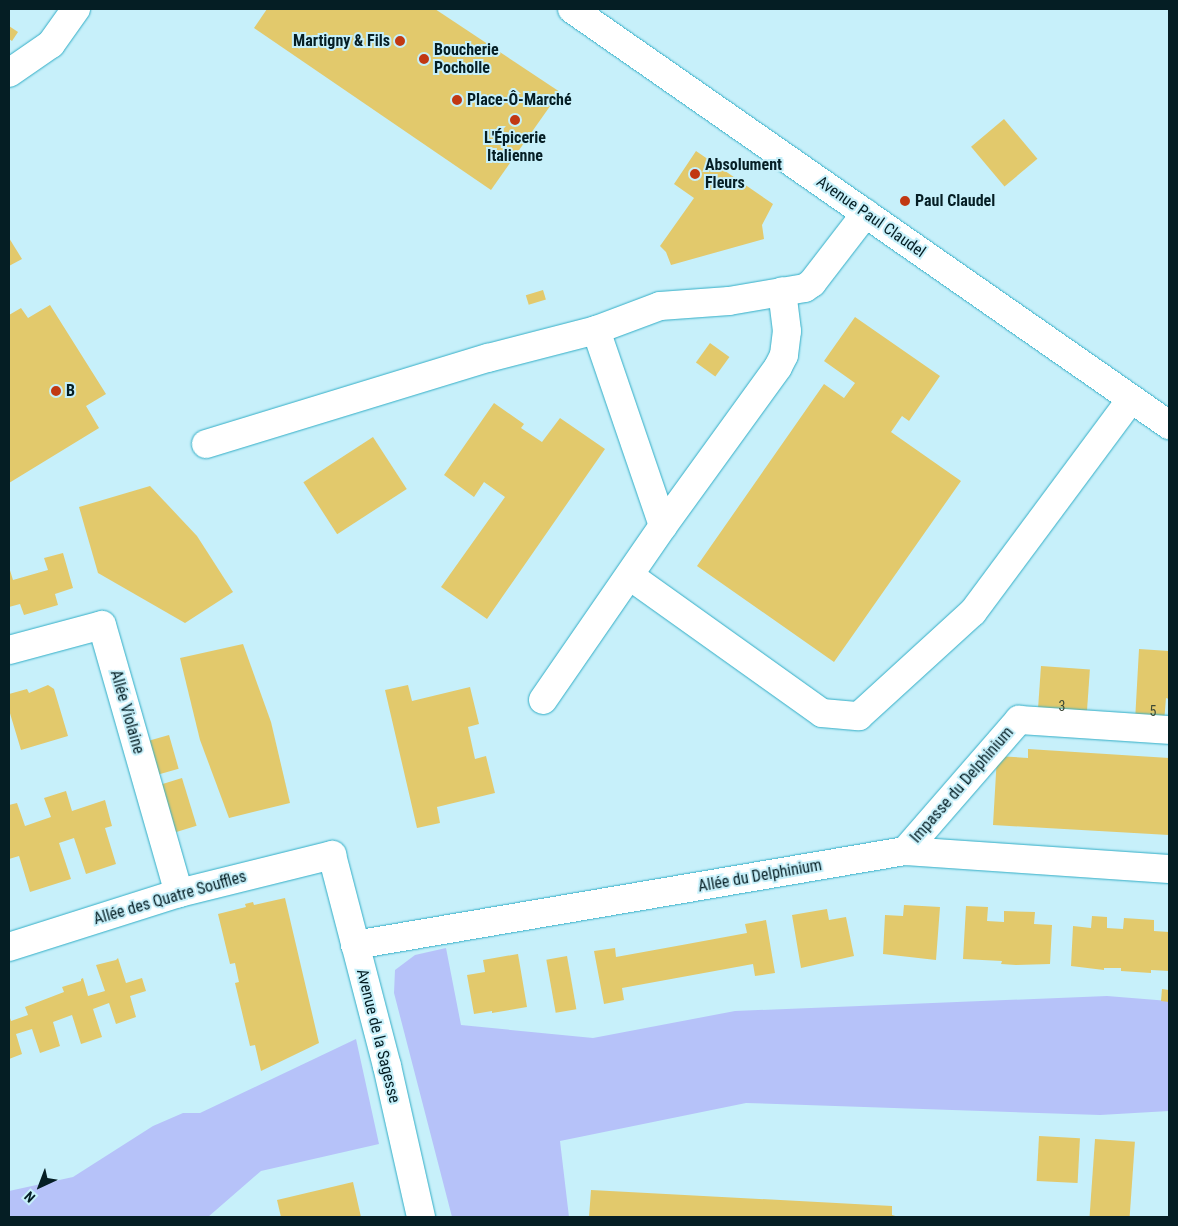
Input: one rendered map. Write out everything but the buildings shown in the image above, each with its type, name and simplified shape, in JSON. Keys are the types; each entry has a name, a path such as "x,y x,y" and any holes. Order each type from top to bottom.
{"street":[{"path":"9,72 51,44 76,9"},
{"name":"Avenue Paul Claudel","path":"572,9 1169,425"},
{"path":"206,444 488,358 596,330 660,306 729,301 805,288 812,282 866,214"},
{"path":"543,700 663,526 778,367 784,354 788,331 782,291"},
{"path":"596,330 663,526"},
{"path":"630,576 822,713 859,716 973,612 1132,399"},
{"name":"Allée Violaine","path":"9,650 102,625 179,893"},
{"name":"Impasse du Delphinium","path":"905,851 1019,720 1169,730"},
{"name":"Allée du Delphinium","path":"355,945 905,851 1169,869"},
{"name":"Allée des Quatre Souffles","path":"9,947 179,893 332,855"},
{"name":"Avenue de la Sagesse","path":"332,855 387,1066 421,1217"}],"shaded area":[{"path":"446,948 461,1025 593,1038 735,1011 1107,996 1169,1001 1169,1111 1100,1115 746,1103 560,1141 569,1217 452,1217 394,993 395,970 415,955"},
{"path":"356,1039 379,1144 261,1171 208,1217 9,1217 9,1191 73,1177 153,1126 183,1113 200,1113"}],"place":[{"name":"Martigny & Fils","path":"400,41"},
{"name":"Boucherie Pocholle","path":"424,59"},
{"name":"Place-Ô-Marché","path":"457,100"},
{"name":"L'Épicerie Italienne","path":"515,120"},
{"name":"Absolument Fleurs","path":"695,174"},
{"name":"Paul Claudel","path":"905,201"},
{"name":"B","path":"56,391"}]}
